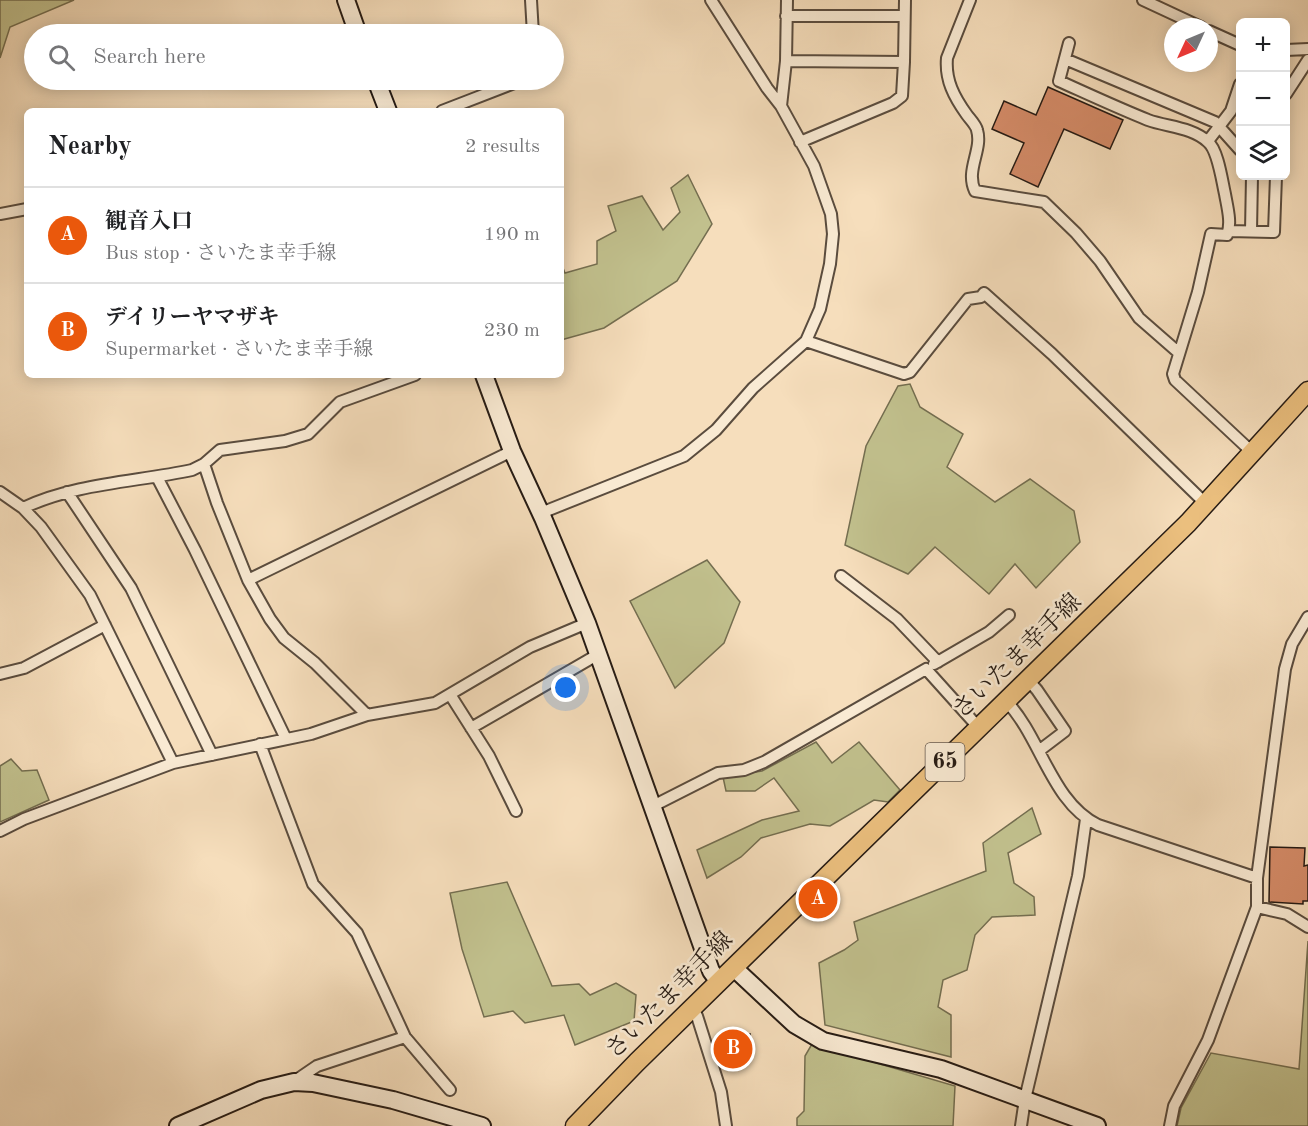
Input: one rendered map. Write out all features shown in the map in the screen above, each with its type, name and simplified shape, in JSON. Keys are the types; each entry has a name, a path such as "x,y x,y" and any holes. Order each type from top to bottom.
{"main road":[{"name":"さいたま幸手線","path":"575,1126 692,1008 1029,681 1206,504 1307,393"}],"street":[{"path":"346,0 354,24"},
{"path":"531,0 532,24"},
{"path":"541,513 684,456 716,430 753,388 806,341 820,309 830,264 833,234 831,214 818,176 782,106 767,88 711,0"},
{"path":"782,106 786,61 787,0"},
{"path":"800,141 894,102 902,96 904,0"},
{"path":"970,0 946,66 952,92 977,130 978,145 970,181 975,190 1044,202 1076,233 1100,261 1139,318 1179,353"},
{"path":"1143,0 1182,18"},
{"path":"786,16 904,16"},
{"path":"1218,35 1236,43"},
{"path":"1070,43 1059,81 1150,121 1188,131 1208,141 1213,147 1221,172 1229,231 1227,235 1211,234 1198,291 1173,374 1175,380 1253,453"},
{"path":"1290,50 1308,49"},
{"path":"1065,58 1215,122 1236,145"},
{"path":"1290,88 1308,60"},
{"path":"786,61 904,62"},
{"path":"380,90 387,108"},
{"path":"450,108 496,90"},
{"path":"1208,141 1231,111 1236,96"},
{"path":"1251,231 1252,180"},
{"path":"1229,231 1274,232 1276,180"},
{"path":"0,214 24,210"},
{"path":"806,341 904,374 910,372 968,299 981,297 984,293 1052,354 1206,504"},
{"path":"23,508 67,492 192,470 204,464 220,450 285,441 308,434 340,402 407,378"},
{"path":"485,378 512,451 541,513 587,623 711,971 719,982"},
{"path":"248,580 512,451"},
{"path":"204,464 248,580 270,619 284,638 315,663 367,715"},
{"path":"157,477 195,550 286,739"},
{"path":"0,492 23,508 41,527 90,595 173,764"},
{"path":"67,492 131,588 212,755"},
{"path":"841,576 897,619 938,662"},
{"path":"651,807 718,773 744,770 764,762 989,632 1009,615"},
{"path":"1170,1126 1174,1106 1209,1040 1257,907 1257,878 1285,669 1292,644 1308,617"},
{"path":"0,831 24,819 173,764 311,734 367,715 407,710 435,703 451,696 504,661 587,623"},
{"path":"0,674 24,668 105,625"},
{"path":"471,728 597,655"},
{"path":"926,669 979,728"},
{"path":"1029,681 1065,731 1040,750"},
{"path":"451,696 489,756 516,812"},
{"path":"1007,702 1015,710 1040,750 1060,790 1086,819 1257,878"},
{"path":"260,744 313,884 357,933 405,1037 450,1090"},
{"path":"1021,1126 1025,1099 1078,876 1086,819"},
{"path":"1257,907 1287,914 1308,927"},
{"path":"734,968 794,1024 823,1041 941,1069 1097,1126"},
{"path":"692,1008 697,1016 721,1092 726,1126"},
{"path":"294,1082 316,1066 405,1037"},
{"path":"178,1126 261,1090 294,1082 313,1083 393,1100 482,1126"}],"shaded area":[{"path":"0,0 74,0 10,27 0,58"},
{"path":"688,175 712,224 677,281 604,328 564,339 564,270 565,273 597,264 597,241 616,231 608,206 642,196 663,230 680,212 671,188"},
{"path":"910,384 920,407 963,434 947,467 995,502 1030,479 1074,511 1080,542 1036,588 1015,564 989,594 935,547 908,574 845,545 866,446 898,386"},
{"path":"707,560 740,602 724,643 675,688 630,601"},
{"path":"816,742 832,763 859,742 900,790 888,802 874,800 830,826 810,824 761,838 741,857 707,878 697,850 762,820 799,811 774,778 755,791 726,791 723,777 762,771"},
{"path":"11,759 22,771 37,770 49,800 0,822 0,766"},
{"path":"1032,808 1041,834 1008,853 1014,883 1034,897 1035,915 992,917 975,935 967,970 943,980 938,1007 951,1015 951,1057 825,1025 819,963 858,940 854,922 986,871 983,843"},
{"path":"507,882 552,986 579,984 590,995 616,983 636,995 634,1021 575,1045 564,1015 525,1023 513,1011 484,1017 462,949 450,893"},
{"path":"1308,941 1308,1126 1177,1126 1181,1108 1211,1053 1299,1069"},
{"path":"812,1044 955,1086 953,1126 797,1126 797,1118 804,1111 805,1056"}],"building":[{"path":"1048,87 1123,120 1110,149 1064,129 1038,187 1010,174 1024,143 992,129 1004,101 1036,115"},
{"path":"1270,847 1305,848 1304,866 1308,865 1308,901 1303,901 1303,904 1269,902"},
{"path":"750,1034 752,1056 719,1062 713,1042"}],"place":[{"name":"観音入口","path":"818,899"},
{"name":"デイリーヤマザキ","path":"733,1049"}]}
